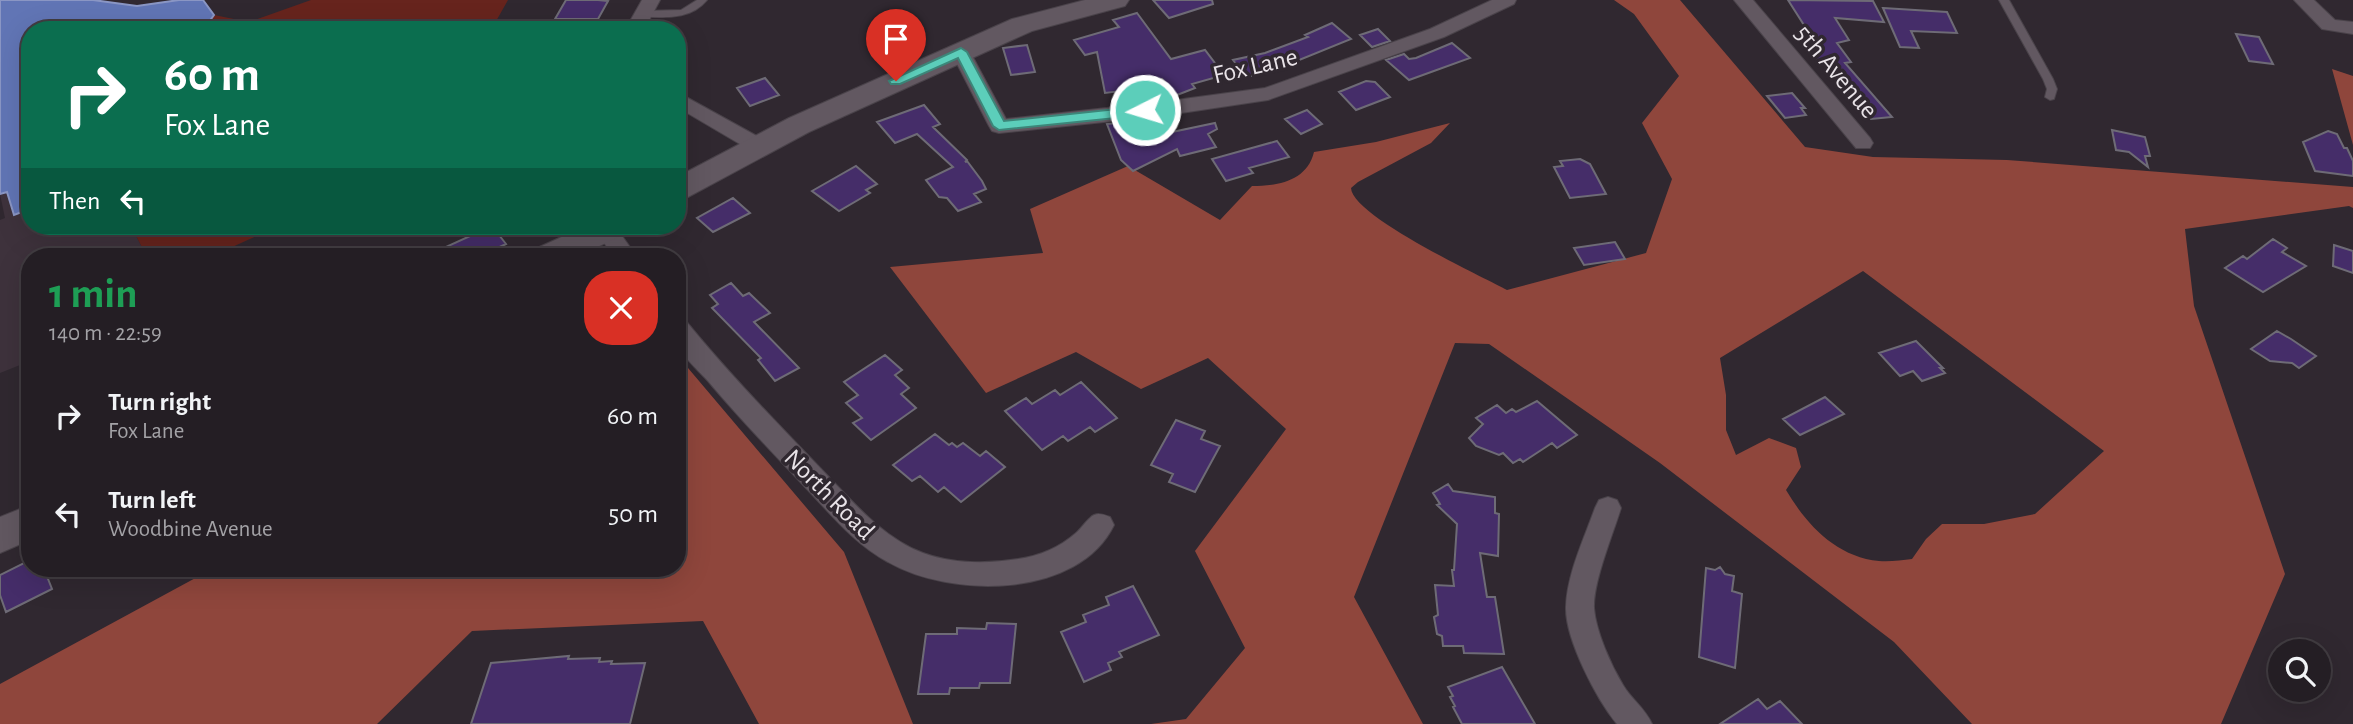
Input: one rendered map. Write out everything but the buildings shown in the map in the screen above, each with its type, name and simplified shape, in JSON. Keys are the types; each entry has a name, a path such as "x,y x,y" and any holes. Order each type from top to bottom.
{"main road":[{"path":"686,185 757,145 1022,25 1116,0"},
{"path":"567,248 595,235"},
{"path":"0,536 21,526"}],"street":[{"name":"Fox Lane","path":"961,52 999,126 1161,109 1268,94 1437,33 1507,0"},
{"name":"5th Avenue","path":"1743,0 1863,143"},
{"path":"2303,0 2329,25 2353,28"},
{"path":"686,103 757,145"},
{"name":"North Road","path":"686,337 738,400 872,539 914,562 964,574 1033,569 1078,548 1100,525"},
{"path":"1608,508 1587,572 1580,608 1592,655 1613,696 1637,724"}],"lane":[{"path":"642,15 680,14 695,9 702,0"},
{"path":"2004,0 2048,79 2052,89 2050,97"}],"shaded area":[{"path":"311,0 508,0 496,21 252,21"},
{"path":"1614,0 1680,0 1805,147 1873,157 2007,160 2353,187 2353,208 2349,206 2185,229 2194,306 2285,574 2221,724 1972,724 1894,642 1660,463 1489,344 1455,343 1354,597 1423,724 1151,724 1186,719 1245,648 1195,551 1286,429 1208,358 1141,389 1076,352 986,393 890,267 1043,253 1030,209 1128,166 1220,220 1252,186 1272,185 1298,176 1305,170 1314,152 1376,142 1450,123 1431,143 1358,182 1351,188 1357,200 1393,229 1507,290 1646,253 1672,179 1642,123 1679,76 1634,14","holes":["1863,271 2104,451 2035,514 1984,524 1942,524 1926,539 1912,559 1883,561 1863,558 1849,553 1824,537 1803,515 1786,490 1801,467 1796,448 1769,438 1736,455 1726,430 1726,395 1720,358"]},
{"path":"214,15 244,21 210,21"},
{"path":"2332,69 2353,76 2353,145"},
{"path":"7,191 14,215 21,212 21,235 136,235 142,248 21,248 21,365 0,373 0,220 5,218 0,194"},
{"path":"136,235 259,235 230,248 142,248"},
{"path":"686,366 844,552 913,724 759,724 703,621 472,631 377,724 0,724 0,684 197,577 686,577"}],"water":[{"path":"0,0 93,0 137,6 179,0 203,0 214,15 210,21 21,21 21,212 14,215 7,192 0,194"}],"route":[{"path":"896,81 961,52 999,126 1145,110"}]}
